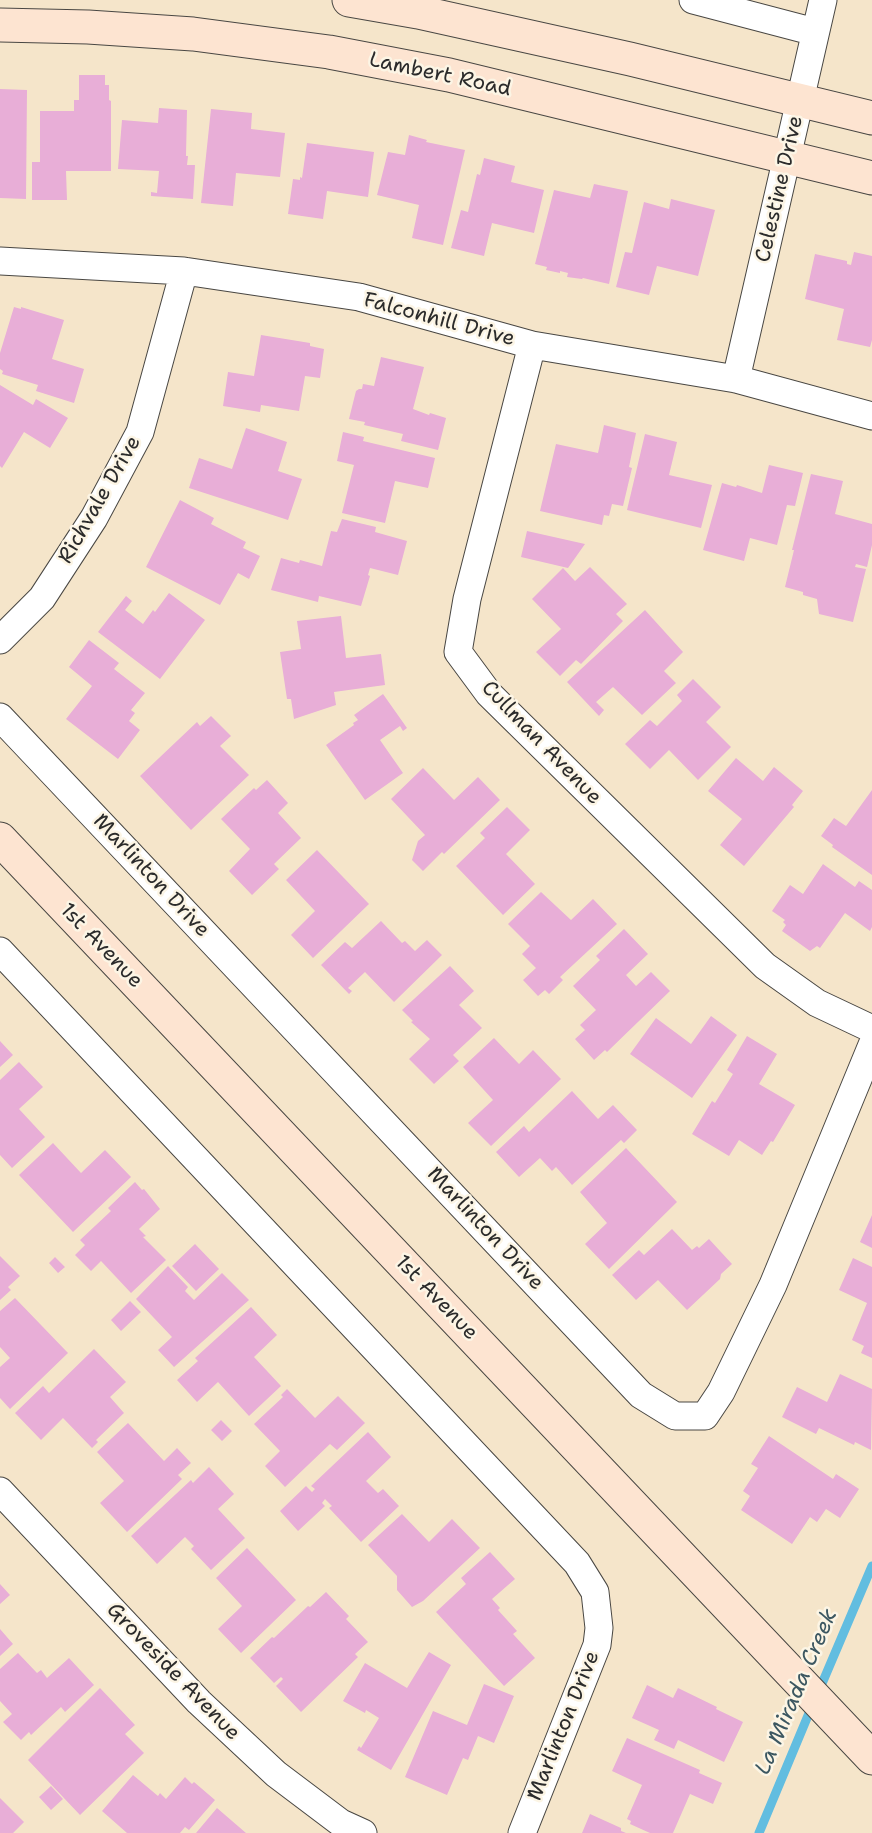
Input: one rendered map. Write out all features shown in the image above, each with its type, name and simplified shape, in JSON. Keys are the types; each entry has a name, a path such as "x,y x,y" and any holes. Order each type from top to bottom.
{"main road":[{"path":"349,0 417,12 630,59 872,118"},
{"name":"Lambert Road","path":"0,25 88,27 193,34 329,52 449,75 872,178"},
{"name":"1st Avenue","path":"0,839 872,1758"}],"street":[{"path":"693,0 815,32"},
{"name":"Celestine Drive","path":"736,379 823,0"},
{"name":"Falconhill Drive","path":"0,261 184,271 359,297 532,345 736,379 872,416"},
{"name":"Richvale Drive","path":"0,640 42,598 94,518 140,432 184,271"},
{"name":"Cullman Avenue","path":"532,345 467,599 458,652 489,694 765,966 817,1003 872,1029"},
{"name":"Marlinton Drive","path":"0,717 641,1395 675,1416 705,1416 721,1392 773,1285 872,1045"},
{"name":"Marlinton Drive","path":"0,951 577,1563 595,1592 599,1628 597,1644 522,1833"},
{"name":"Groveside Avenue","path":"0,1491 199,1702 276,1774 341,1823 363,1833"}],"building":[{"path":"79,75 105,75 105,85 109,85 111,171 66,171 67,200 32,200 32,162 40,162 40,111 74,111 74,100 79,100"},
{"path":"0,89 27,90 26,199 0,198"},
{"path":"159,108 187,110 187,165 195,165 193,199 151,196 151,192 157,193 159,171 118,169 122,120 158,123"},
{"path":"211,109 252,113 251,129 285,133 280,177 236,173 233,206 201,203"},
{"path":"409,135 427,140 426,142 465,150 443,245 412,238 419,205 377,195 388,152 405,155"},
{"path":"307,143 374,152 368,197 327,191 323,219 288,214 293,179 302,178"},
{"path":"484,158 515,166 511,182 544,190 534,233 492,223 484,256 451,248 461,210 468,212 477,174 480,175"},
{"path":"594,184 628,191 609,284 567,277 568,273 546,270 547,267 535,264 554,190 590,198"},
{"path":"671,199 715,210 698,276 657,266 649,295 616,287 625,252 632,253 644,202 669,209"},
{"path":"854,252 872,256 872,340 870,347 837,340 844,309 805,299 815,254 847,261 847,264 851,265"},
{"path":"14,307 64,320 52,359 84,369 74,403 36,391 38,385 2,374 0,353"},
{"path":"261,335 310,343 310,346 324,349 320,378 305,376 299,411 261,405 260,412 223,406 228,372 254,376"},
{"path":"381,357 424,367 413,409 446,418 438,450 401,441 403,434 349,419 356,391 362,389 363,384 374,386"},
{"path":"0,385 33,405 36,399 68,418 50,448 24,432 2,468 0,466"},
{"path":"604,425 636,433 629,467 632,468 623,506 612,504 609,516 604,515 602,525 540,511 556,444 598,453"},
{"path":"246,428 287,442 278,471 302,479 288,520 189,488 199,458 232,469"},
{"path":"343,432 364,437 363,441 435,458 428,488 395,481 385,523 342,513 354,465 337,461"},
{"path":"645,434 677,442 669,475 712,485 701,528 627,510"},
{"path":"769,465 803,473 795,506 787,505 777,545 750,538 744,561 703,550 722,483 762,493"},
{"path":"811,474 843,481 835,514 872,524 872,545 867,567 856,564 855,567 866,569 853,622 819,614 817,599 785,587"},
{"path":"180,500 214,518 211,524 246,542 243,548 260,556 249,579 238,573 220,605 146,567"},
{"path":"342,519 376,527 375,532 407,541 398,575 370,568 368,575 370,576 361,606 319,596 318,602 271,590 281,558 322,566 331,531 337,532"},
{"path":"527,531 585,544 568,568 521,557"},
{"path":"590,567 627,604 616,614 623,621 581,664 576,660 560,676 536,652 561,629 532,599 563,568 575,581"},
{"path":"169,593 205,620 160,679 98,632 126,596 132,601 125,610 143,624"},
{"path":"645,610 683,652 664,671 676,683 642,715 613,687 596,702 604,710 599,716 567,682"},
{"path":"341,616 346,658 381,654 385,685 334,692 336,705 294,719 291,699 287,699 280,652 301,649 297,621"},
{"path":"89,640 119,663 114,669 145,693 131,710 135,713 129,721 140,730 118,759 66,719 92,686 69,667"},
{"path":"693,679 721,707 706,722 731,747 698,780 669,750 650,769 625,744 650,720 657,726 682,701 677,695"},
{"path":"383,694 407,728 403,731 400,726 380,740 403,773 365,800 326,745 354,725 353,723 358,720 354,715"},
{"path":"211,716 231,736 220,746 249,775 191,830 140,776 197,722 200,726"},
{"path":"736,758 763,781 774,767 803,791 792,805 794,807 744,866 720,845 742,819 708,791"},
{"path":"423,768 454,800 478,777 500,800 423,871 412,860 418,841 425,835 391,799"},
{"path":"267,780 288,803 278,813 301,838 274,864 279,869 252,895 229,871 250,849 221,819 254,788 256,790"},
{"path":"872,790 872,875 832,847 833,845 821,836 834,818 846,826"},
{"path":"507,807 530,830 506,854 535,884 503,915 456,866 485,838 480,833"},
{"path":"317,850 369,904 313,958 291,935 315,911 286,880"},
{"path":"823,864 855,887 859,881 872,890 872,927 870,931 845,913 820,948 817,946 810,951 782,931 786,925 783,922 785,920 772,911 790,885 803,894"},
{"path":"541,892 571,920 593,899 617,924 560,977 563,980 549,994 545,990 538,996 523,980 536,968 522,954 530,946 508,924"},
{"path":"381,921 402,943 405,941 415,951 427,940 442,955 394,1002 365,972 348,988 352,991 349,994 321,965 345,942 352,948"},
{"path":"624,929 648,954 626,975 636,986 651,972 670,991 607,1052 605,1050 594,1060 575,1039 585,1030 580,1025 596,1010 573,986 600,960 596,956"},
{"path":"450,966 474,991 459,1005 482,1028 453,1055 459,1061 434,1084 409,1059 430,1039 411,1022 413,1021 402,1010"},
{"path":"711,1016 737,1035 692,1098 630,1054 656,1018 691,1044"},
{"path":"747,1036 777,1054 759,1084 795,1105 773,1142 771,1141 762,1155 739,1140 729,1156 692,1134 712,1101 715,1103 733,1074 727,1070"},
{"path":"494,1038 519,1064 533,1050 561,1079 491,1146 468,1123 493,1100 463,1067"},
{"path":"0,1041 13,1055 0,1067"},
{"path":"19,1062 43,1087 19,1109 45,1137 12,1168 0,1155 0,1080"},
{"path":"572,1091 598,1119 613,1105 637,1130 624,1143 621,1140 572,1185 556,1167 552,1171 540,1158 519,1177 496,1152 524,1126 529,1132"},
{"path":"53,1143 81,1173 105,1150 131,1177 73,1232 19,1175"},
{"path":"626,1148 677,1202 609,1269 585,1244 607,1223 580,1192"},
{"path":"135,1182 142,1190 144,1189 160,1209 139,1229 146,1236 143,1237 166,1260 131,1293 101,1261 91,1271 75,1255 85,1245 80,1240 111,1211 108,1208"},
{"path":"872,1215 872,1248 860,1242"},
{"path":"672,1229 692,1250 697,1246 699,1248 709,1239 732,1264 721,1274 720,1279 687,1310 658,1280 636,1300 612,1275 639,1250 644,1255"},
{"path":"195,1244 219,1269 196,1291 172,1266"},
{"path":"0,1256 20,1276 8,1287 11,1290 0,1300"},
{"path":"55,1257 65,1267 58,1273 49,1263"},
{"path":"853,1258 872,1267 872,1358 861,1353 864,1346 852,1340 867,1303 839,1290"},
{"path":"168,1266 188,1287 185,1291 194,1300 222,1273 249,1300 174,1367 158,1350 172,1337 136,1299"},
{"path":"15,1298 68,1353 10,1409 0,1398 0,1367 10,1358 0,1347 0,1311"},
{"path":"130,1301 141,1312 121,1331 111,1320"},
{"path":"251,1307 277,1335 254,1357 281,1386 249,1416 218,1382 197,1402 177,1380 198,1361 195,1358"},
{"path":"94,1349 126,1382 110,1397 124,1413 96,1440 98,1442 92,1448 63,1418 41,1440 15,1413 43,1386 49,1393"},
{"path":"840,1374 872,1389 871,1450 855,1442 854,1445 819,1428 816,1434 782,1417 797,1387 827,1402"},
{"path":"287,1389 315,1418 338,1396 365,1423 337,1450 330,1444 285,1487 265,1466 280,1451 254,1424 283,1397 281,1395"},
{"path":"221,1420 232,1431 222,1441 211,1430"},
{"path":"128,1423 164,1461 177,1448 191,1463 178,1475 182,1479 127,1532 100,1503 124,1481 97,1452"},
{"path":"368,1432 391,1457 366,1481 378,1493 383,1489 399,1506 361,1542 329,1508 332,1506 325,1499 322,1503 325,1506 298,1531 280,1511 306,1486 312,1492 315,1489 311,1486"},
{"path":"769,1436 833,1479 836,1474 859,1489 840,1518 826,1509 817,1522 810,1517 792,1544 741,1510 750,1496 743,1491 758,1468 751,1464"},
{"path":"209,1467 234,1494 218,1509 245,1538 211,1570 191,1549 194,1546 185,1537 157,1564 131,1536 191,1480 193,1483"},
{"path":"402,1514 429,1542 452,1519 480,1548 423,1601 412,1607 397,1590 397,1576 368,1545"},
{"path":"247,1548 296,1600 241,1653 218,1629 242,1606 216,1578"},
{"path":"490,1552 515,1579 492,1599 500,1608 498,1610 517,1631 513,1634 535,1658 504,1686 436,1612 466,1584 461,1578"},
{"path":"0,1584 10,1595 0,1604"},
{"path":"326,1592 349,1616 346,1619 368,1642 355,1654 358,1657 301,1712 276,1686 283,1679 281,1677 274,1683 250,1658"},
{"path":"0,1629 13,1644 0,1656"},
{"path":"429,1652 451,1665 391,1770 357,1750 359,1746 361,1748 379,1718 343,1701 365,1663 407,1688"},
{"path":"18,1653 37,1673 41,1670 47,1678 69,1658 94,1685 65,1712 61,1707 31,1735 29,1732 21,1740 3,1722 12,1714 0,1701 0,1669"},
{"path":"484,1684 514,1696 494,1743 478,1736 468,1760 463,1758 447,1795 405,1777 433,1711 467,1725"},
{"path":"647,1685 673,1698 678,1688 743,1722 724,1762 678,1740 674,1749 654,1740 659,1730 632,1718"},
{"path":"100,1688 135,1725 125,1734 144,1753 80,1815 28,1760"},
{"path":"627,1738 700,1770 699,1773 722,1783 713,1804 690,1794 673,1833 650,1833 630,1824 631,1821 627,1819 642,1785 612,1771"},
{"path":"133,1775 158,1796 160,1793 166,1799 185,1777 215,1800 189,1830 185,1827 180,1833 127,1833 102,1811"},
{"path":"51,1786 63,1799 51,1810 39,1797"},
{"path":"0,1798 24,1822 13,1833 0,1833"},
{"path":"217,1808 246,1833 196,1833"},
{"path":"590,1814 621,1828 621,1831 626,1833 582,1833"}],"waterway":[{"name":"La Mirada Creek","path":"818,1693 872,1566"},
{"name":"La Mirada Creek","path":"759,1833 812,1706"}]}
